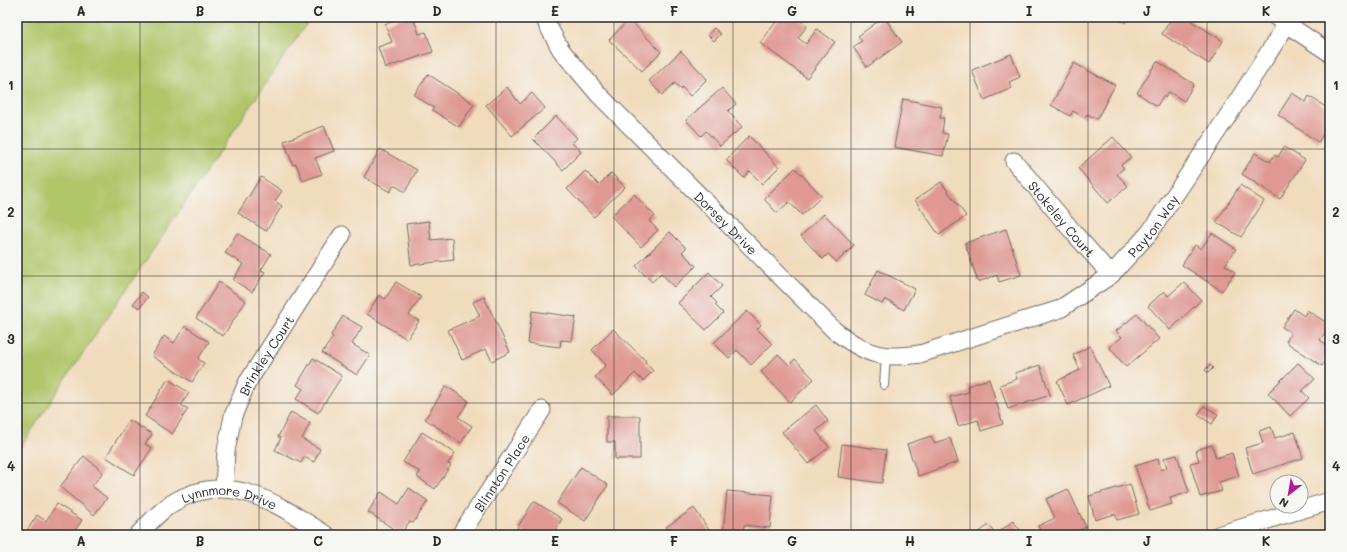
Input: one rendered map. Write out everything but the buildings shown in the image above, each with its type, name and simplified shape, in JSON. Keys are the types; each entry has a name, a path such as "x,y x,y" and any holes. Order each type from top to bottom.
{"street":[{"name":"Dorsey Drive","path":"545,17 547,24 561,50 599,95 835,331 866,351 886,356 920,354 948,344"},
{"path":"1281,20 1330,54"},
{"name":"Payton Way","path":"948,344 1060,309 1111,275 1150,232 1226,117 1281,20"},
{"name":"Stokeley Court","path":"1014,161 1111,275"},
{"name":"Brinkley Court","path":"224,489 226,452 233,416 247,382 342,235"},
{"name":"Blinnton Place","path":"460,535 542,410"},
{"name":"Lynnmore Drive","path":"138,535 170,504 195,492 209,489 241,491 259,496 276,503 326,535"},
{"path":"1218,535 1330,501"}],"lane":[{"path":"884,385 886,356"}],"green space":[{"path":"17,17 311,17 62,384 17,453"}]}
